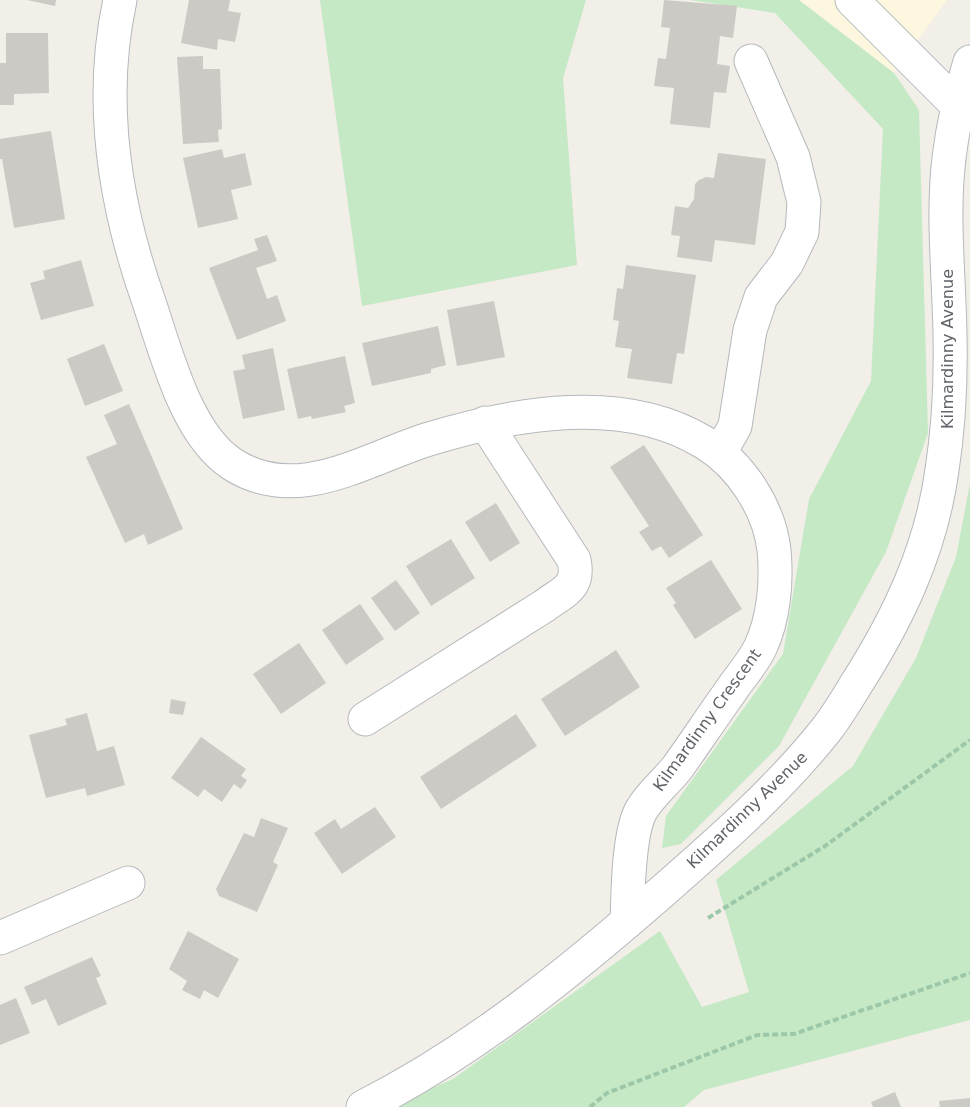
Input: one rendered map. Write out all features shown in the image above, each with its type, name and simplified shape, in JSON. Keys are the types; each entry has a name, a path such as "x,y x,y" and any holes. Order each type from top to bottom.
{"street":[{"name":"Kilmardinny Crescent","path":"120,0 110,79 110,130 117,188 140,276 177,381 198,426 212,447 230,463 253,475 279,481 303,482 327,477 425,440 485,423 572,411 636,418 683,429 720,453 748,483 763,514 774,548 774,599 760,649 676,769 640,811 632,849 627,922"},
{"path":"852,0 957,105"},
{"path":"720,453 735,426 750,330 761,297 788,263 802,232 804,202 793,157 751,61"},
{"name":"Kilmardinny Avenue","path":"363,1107 410,1083 475,1041 547,989 627,922 788,775 829,727 874,656 909,592 931,528 942,473 949,412 950,337 946,218 948,160 957,105 970,62"},
{"path":"364,719 544,606 572,585 577,575 574,560 485,423"},
{"path":"632,849 650,872 688,868"},
{"path":"0,938 128,883"}],"path":[{"path":"708,918 825,846 970,740"},
{"path":"590,1107 607,1094 757,1035 794,1034 970,973"}],"shaded area":[{"path":"799,0 947,0 894,73"}],"green space":[{"path":"320,0 586,0 563,78 577,265 362,306"},
{"path":"690,0 799,0 894,73 919,110 928,433 886,552 779,746 681,844 662,848 666,816 783,654 809,499 871,381 883,129 775,13"},
{"path":"970,483 970,1020 704,1090 684,1107 388,1107 453,1079 660,931 702,1007 749,992 716,880 853,766 916,658 956,557"}],"building":[{"path":"27,0 56,0 55,6"},
{"path":"189,0 230,0 228,11 241,13 235,42 218,39 217,50 181,43"},
{"path":"664,0 737,6 733,38 720,36 717,64 730,66 726,93 714,92 710,128 670,124 674,88 654,86 658,58 666,59 670,28 661,27"},
{"path":"6,33 48,33 49,93 14,94 14,105 0,105 0,63 6,63"},
{"path":"203,56 203,69 220,69 222,129 218,130 219,142 183,144 177,57"},
{"path":"51,131 65,219 14,228 2,159 0,159 0,139"},
{"path":"222,149 224,158 245,153 252,185 231,190 238,219 198,228 183,158"},
{"path":"718,153 766,159 755,245 715,240 712,262 677,257 680,236 671,235 675,206 688,208 694,199 695,184 706,177 714,178"},
{"path":"267,235 277,261 256,268 267,299 277,295 286,321 237,340 209,268 258,250 254,239"},
{"path":"81,260 94,306 41,320 30,283 45,279 43,271"},
{"path":"626,265 696,275 684,354 677,353 672,384 627,378 632,349 615,347 619,321 613,320 617,288 623,289"},
{"path":"494,301 505,357 457,366 447,310"},
{"path":"438,326 446,365 431,369 431,373 372,386 362,343"},
{"path":"104,344 123,391 85,406 67,359"},
{"path":"273,348 285,410 243,419 233,371 245,369 242,355"},
{"path":"345,356 355,403 344,406 346,412 312,419 311,416 298,419 287,369"},
{"path":"129,404 183,529 148,545 144,534 125,543 86,457 117,444 104,415"},
{"path":"644,445 703,535 669,558 661,546 652,551 639,532 649,526 610,467"},
{"path":"496,503 520,543 490,562 465,522"},
{"path":"451,539 475,578 431,606 406,566"},
{"path":"711,560 742,609 695,639 673,605 676,603 666,588"},
{"path":"396,580 420,613 395,631 371,598"},
{"path":"360,604 384,639 346,665 322,630"},
{"path":"299,643 326,683 281,714 253,674"},
{"path":"616,650 640,687 565,736 541,699"},
{"path":"171,699 186,702 183,715 169,713"},
{"path":"87,713 97,751 114,746 125,785 87,796 85,788 46,798 29,735 67,725 65,719"},
{"path":"516,714 537,746 441,809 420,777"},
{"path":"201,737 246,769 241,776 247,780 241,789 234,784 222,802 204,789 198,797 171,778"},
{"path":"375,807 396,837 342,874 314,833 335,819 341,829"},
{"path":"261,818 288,828 273,862 278,865 257,912 219,896 216,889 244,833 254,837"},
{"path":"188,931 239,959 218,998 204,990 200,999 182,990 187,981 169,969"},
{"path":"92,957 101,976 96,978 107,1004 58,1026 46,999 32,1005 24,987"},
{"path":"16,998 30,1033 0,1045 0,1005"},
{"path":"895,1092 901,1107 873,1107 871,1102"},
{"path":"970,1098 970,1107 940,1107 939,1101"}]}
